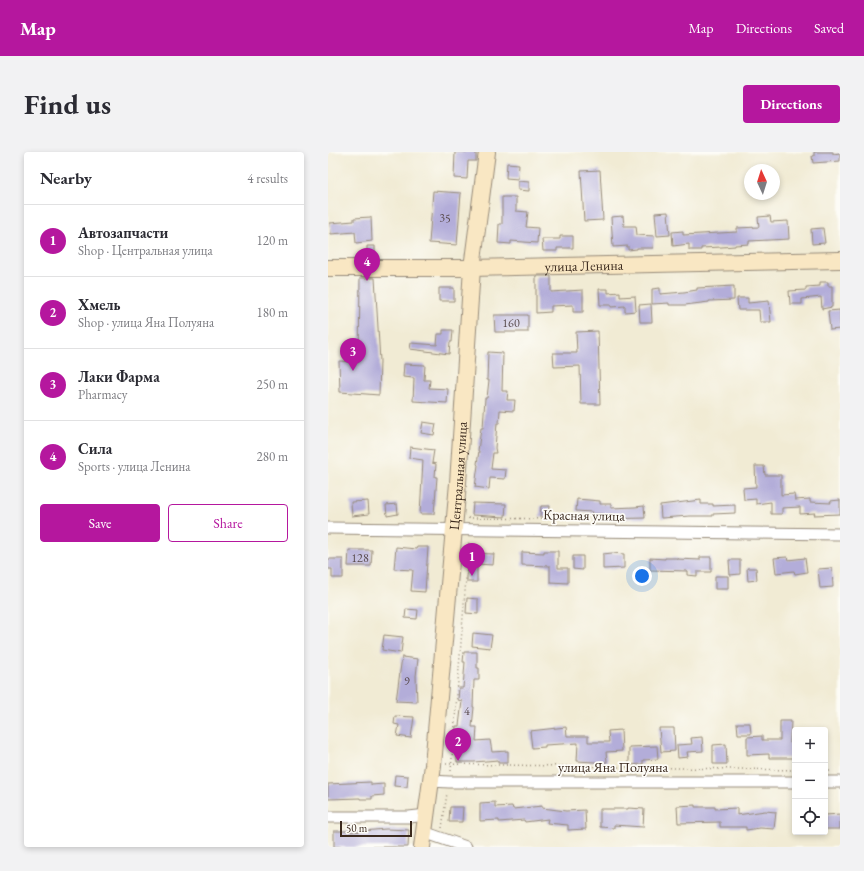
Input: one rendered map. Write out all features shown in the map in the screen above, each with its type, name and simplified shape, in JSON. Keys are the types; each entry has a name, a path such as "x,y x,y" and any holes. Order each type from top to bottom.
{"street":[{"name":"Центральная улица","path":"423,839 433,765 454,529 472,268 487,152"},
{"name":"улица Ленина","path":"328,268 472,268 840,260"},
{"name":"Красная улица","path":"328,528 454,529 469,523 840,534"},
{"name":"улица Яна Полуяна","path":"431,781 792,782"},
{"path":"828,782 840,782"},
{"path":"328,817 409,817 426,815"},
{"path":"423,839 440,838 466,847"}],"path":[{"path":"440,838 452,764 469,523"},
{"path":"433,765 452,764 792,770"}],"building":[{"path":"455,152 476,152 476,161 468,161 467,179 454,178"},
{"path":"814,152 833,152 833,154 840,153 840,161 813,163 812,156 814,156"},
{"path":"507,163 519,164 518,179 506,178"},
{"path":"600,170 603,220 584,221 581,171"},
{"path":"518,181 529,182 529,191 518,190"},
{"path":"433,191 461,193 457,245 429,243"},
{"path":"502,197 516,197 516,211 528,212 526,227 538,228 537,243 511,241 511,244 498,243 499,224 502,224"},
{"path":"668,212 670,235 657,236 655,213"},
{"path":"623,216 624,226 636,226 637,235 654,236 653,248 637,248 628,250 628,246 613,247 611,217"},
{"path":"770,216 771,222 788,221 789,239 749,241 749,244 701,248 701,250 689,250 689,244 673,246 672,232 683,231 683,235 737,232 737,228 759,227 758,217"},
{"path":"371,217 372,241 356,243 355,232 331,234 330,223 354,221 354,218"},
{"path":"823,228 825,243 812,244 811,229"},
{"path":"560,236 573,236 573,248 557,248 557,251 543,251 542,239 560,239"},
{"path":"367,246 375,246 375,256 367,256"},
{"path":"536,276 551,276 551,292 583,290 583,312 573,312 573,305 551,306 551,312 536,313"},
{"path":"360,278 375,278 380,361 379,395 340,392 339,361 359,362"},
{"path":"820,282 828,282 828,286 832,286 832,307 822,309 821,297 802,299 802,304 790,304 789,291 806,290 806,287 820,286"},
{"path":"734,286 734,300 709,301 685,305 669,305 669,303 652,304 652,289 660,288 660,294 697,290 697,288"},
{"path":"439,288 454,288 454,301 439,301"},
{"path":"599,289 608,289 608,293 620,292 620,297 635,296 636,311 625,312 625,306 611,307 611,305 600,305"},
{"path":"737,298 748,298 748,303 769,301 771,322 760,322 759,310 738,310"},
{"path":"651,304 652,322 640,322 639,305"},
{"path":"840,310 840,329 830,330 828,311"},
{"path":"494,315 528,315 528,332 495,332"},
{"path":"443,330 453,330 449,354 410,349 411,343 437,345 438,334 443,334"},
{"path":"598,331 600,404 581,404 580,366 554,367 553,353 577,353 576,332"},
{"path":"488,352 503,353 502,391 508,391 507,400 515,400 514,411 500,410 499,423 497,423 496,453 493,453 491,469 506,470 505,479 490,478 489,489 475,487 481,428 483,428 485,398 487,398 489,380 487,380"},
{"path":"404,364 425,365 424,380 430,380 429,388 448,389 447,403 413,401 414,378 403,377"},
{"path":"423,422 436,424 434,435 421,433"},
{"path":"410,447 434,450 432,463 436,464 435,477 437,477 434,514 420,514 423,460 409,458"},
{"path":"755,466 764,466 765,475 781,475 781,495 794,494 795,500 810,499 810,502 831,503 830,501 840,500 840,514 800,514 800,507 782,508 782,514 771,514 771,502 756,504 756,499 744,500 743,488 756,487"},
{"path":"577,499 600,501 600,504 611,504 611,508 644,506 645,518 602,519 602,514 576,511"},
{"path":"701,500 701,504 713,504 713,506 735,505 735,513 713,514 713,516 661,518 660,505"},
{"path":"368,501 369,514 352,516 351,502"},
{"path":"473,503 506,504 505,517 472,515"},
{"path":"397,504 398,514 387,516 386,505"},
{"path":"541,506 550,506 549,517 540,517"},
{"path":"396,547 416,549 417,547 428,547 425,592 411,591 413,570 394,569"},
{"path":"349,550 372,550 371,566 348,566"},
{"path":"544,551 558,551 558,568 568,568 568,583 550,582 550,566 522,565 522,552 544,553"},
{"path":"470,553 494,554 493,565 477,564 477,582 467,582 467,570 469,570"},
{"path":"603,554 624,554 624,568 603,569"},
{"path":"573,556 583,556 583,570 573,569"},
{"path":"700,557 711,557 711,572 697,572 697,576 687,575 687,571 650,570 650,558 700,560"},
{"path":"787,557 788,560 805,558 807,572 795,574 794,571 776,573 774,558"},
{"path":"328,559 343,559 343,578 332,578 332,569 328,569"},
{"path":"729,560 740,560 740,574 730,575"},
{"path":"747,568 756,568 757,580 748,581"},
{"path":"832,568 833,587 820,588 818,569"},
{"path":"715,576 728,576 728,589 715,589"},
{"path":"467,598 478,599 478,614 466,613"},
{"path":"406,609 418,610 417,619 405,618"},
{"path":"473,633 492,635 490,648 472,646"},
{"path":"384,635 403,637 401,653 382,650"},
{"path":"464,652 477,652 479,680 474,680 472,727 477,727 476,741 490,740 492,752 508,751 508,763 498,763 498,760 457,762 457,744 455,744 456,726 459,726 462,701 458,700 459,688 463,688 465,662 463,662"},
{"path":"402,657 418,659 416,676 417,702 396,701"},
{"path":"395,716 414,717 411,738 397,736 399,725 394,724"},
{"path":"780,721 791,721 790,743 792,743 792,758 769,758 769,754 747,755 747,737 762,736 762,740 780,740"},
{"path":"737,723 750,723 751,734 738,734"},
{"path":"566,727 567,736 588,736 588,742 609,742 608,731 621,730 622,751 606,752 607,762 594,762 577,761 578,743 545,745 545,747 532,748 530,731"},
{"path":"659,728 674,728 675,751 661,752"},
{"path":"702,737 703,751 687,752 688,757 678,758 677,745 692,744 691,738"},
{"path":"726,744 727,764 713,764 713,745"},
{"path":"657,746 658,759 643,760 643,764 629,765 629,747"},
{"path":"395,775 408,776 407,787 394,786"},
{"path":"371,782 371,785 384,784 384,795 372,796 372,799 328,799 328,784"},
{"path":"495,802 495,807 512,806 513,809 542,806 542,808 566,811 585,810 586,829 568,830 568,825 547,823 548,819 525,822 524,820 499,822 499,820 480,821 480,803"},
{"path":"695,805 695,807 715,807 715,809 737,808 737,815 765,811 776,812 774,829 760,828 746,830 746,827 720,827 720,822 678,823 677,806"},
{"path":"450,807 463,807 462,822 449,822"},
{"path":"600,809 644,809 643,827 614,825 614,828 600,827"},
{"path":"840,814 840,829 828,829 828,815"},
{"path":"386,829 409,830 408,847 334,847 334,831 351,832"}],"place":[{"name":"Сила","path":"367,281"},
{"name":"Лаки Фарма","path":"353,371"},
{"name":"Автозапчасти","path":"472,576"},
{"name":"Хмель","path":"458,761"}]}
